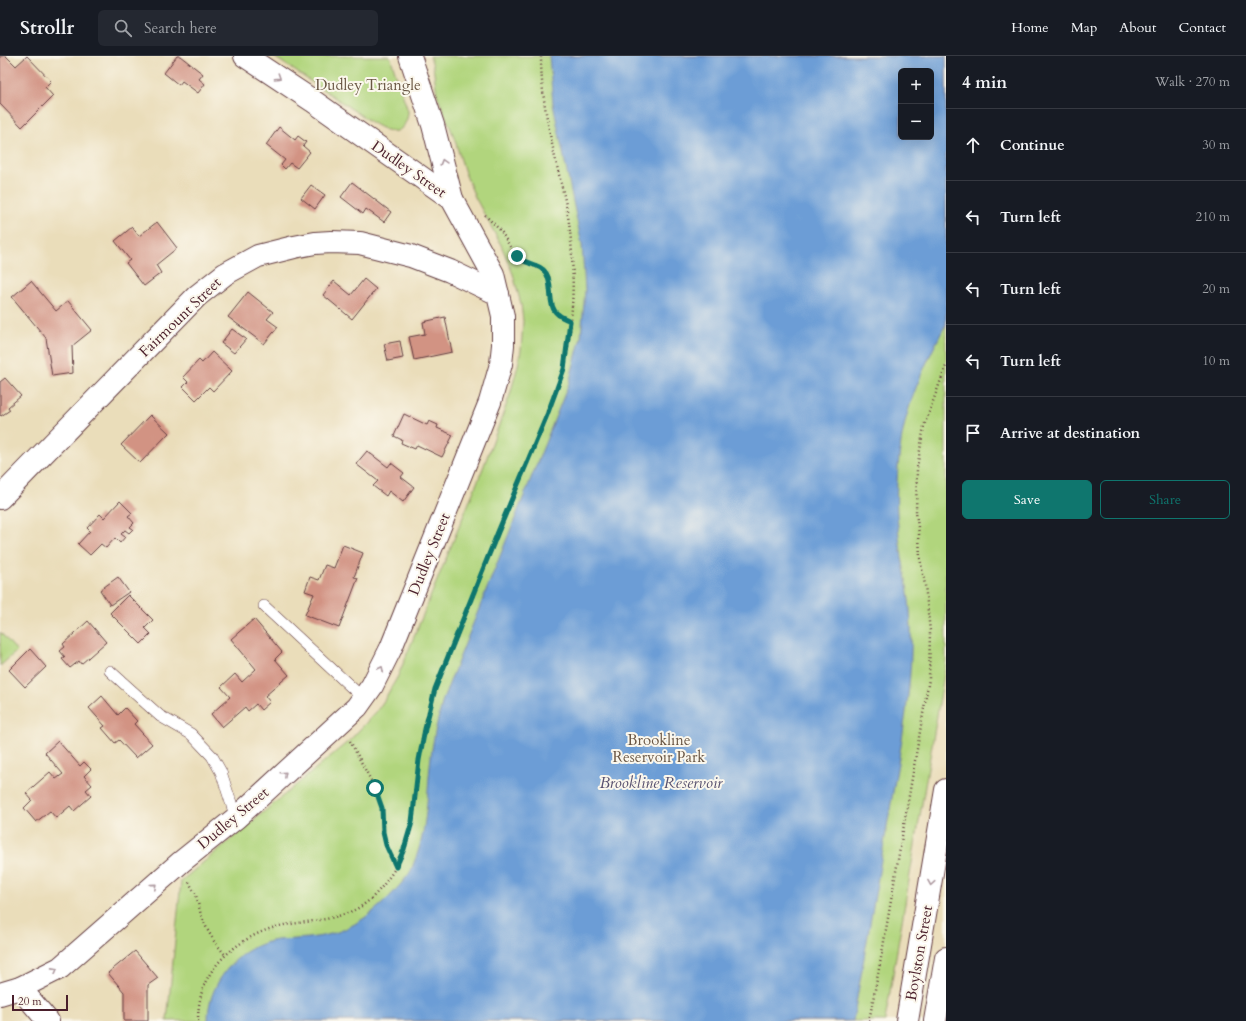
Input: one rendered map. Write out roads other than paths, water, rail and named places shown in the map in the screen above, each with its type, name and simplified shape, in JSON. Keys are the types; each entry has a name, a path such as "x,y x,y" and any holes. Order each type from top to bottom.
{"main road":[{"name":"Dudley Street","path":"10,991 60,968 182,862 236,818 346,718 364,699 375,681 391,648 476,437 496,383 501,364 503,344 502,316 493,274 452,199 313,101 245,56"},
{"path":"410,56 432,125 452,199"},
{"name":"Fairmount Street","path":"0,498 197,296 225,274 258,256 315,243 360,243 411,256 450,271 498,294"},
{"name":"Boylston Street","path":"907,1021 946,790"},
{"name":"Boylston Street","path":"935,1021 946,958"},
{"path":"10,991 48,1021"}],"lane":[{"path":"264,606 364,699"},
{"path":"110,671 160,716 191,734 212,756 221,772 236,818"}],"water":[{"name":"Brookline Reservoir","path":"549,56 946,56 946,324 913,396 901,442 898,474 897,516 910,610 910,678 901,746 853,1021 208,1021 212,994 226,970 235,960 258,945 271,941 321,936 345,929 355,924 388,898 412,869 423,832 433,743 443,699 569,383 581,337 585,290 582,245 553,104"}],"park label":[{"name":"Dudley Triangle","path":"368,85"},
{"name":"Brookline Reservoir Park","path":"659,748"}]}
